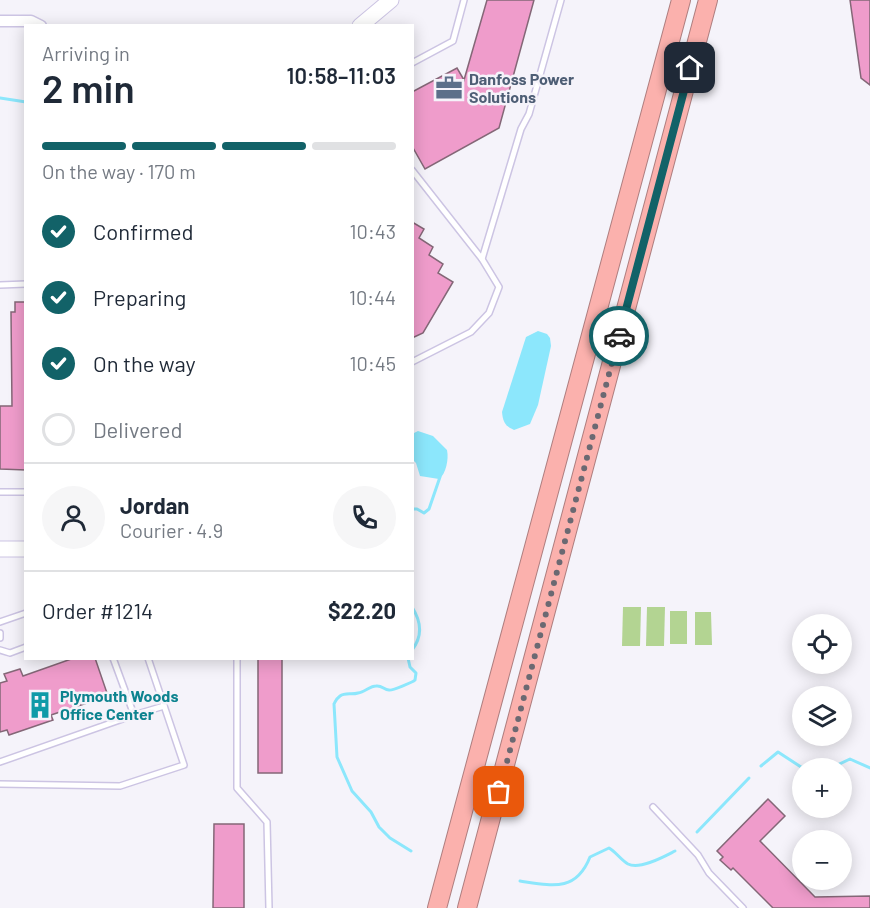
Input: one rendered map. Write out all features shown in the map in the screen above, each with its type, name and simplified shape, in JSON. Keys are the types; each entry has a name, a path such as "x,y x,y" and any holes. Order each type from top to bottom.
{"highway":[{"path":"437,908 681,0"},
{"path":"467,908 708,0"}],"street":[{"path":"362,24 391,0"},
{"path":"0,21 31,21 38,24"},
{"path":"0,549 24,549"}],"lane":[{"path":"414,62 453,41 464,0"},
{"path":"482,259 521,129 529,114 561,0"},
{"path":"414,173 482,259 500,287 489,313 471,332 414,361"},
{"path":"0,285 24,284"},
{"path":"0,492 24,492"},
{"path":"0,622 24,614"},
{"path":"0,633 0,638"},
{"path":"0,650 9,653 24,648"},
{"path":"114,660 134,715"},
{"path":"0,784 120,786 184,765 149,660"},
{"path":"237,660 237,788 267,822 269,908"},
{"path":"0,762 164,706"},
{"path":"653,807 698,855 709,873 743,908"}],"green space":[{"path":"623,607 641,607 640,646 622,646"},
{"path":"647,607 665,607 664,646 646,646"},
{"path":"670,611 687,611 687,644 670,644"},
{"path":"695,612 711,612 712,645 695,645"}],"water":[{"path":"538,331 547,334 551,346 538,405 530,424 514,430 505,423 502,412 526,337"},
{"path":"418,431 433,436 447,450 446,466 439,479 420,476 414,461 414,433"}],"building":[{"path":"487,0 534,0 499,128 425,169 414,150 414,91 457,68 464,80"},
{"path":"850,0 870,0 870,85 861,78"},
{"path":"414,223 424,229 419,238 433,247 429,255 443,264 438,273 453,282 423,333 414,337"},
{"path":"15,302 24,302 24,470 0,469 0,406 12,406 11,312 15,312"},
{"name":"Plymouth Woods Office Center","path":"68,660 96,660 108,696 51,715 53,720 9,735 7,730 0,732 0,683 7,681 4,674 20,669 23,676"},
{"path":"258,660 282,660 282,773 258,773"},
{"path":"768,799 785,816 760,841 792,874 792,890 808,890 815,897 870,896 870,908 773,908 733,868 731,870 720,860 723,857 717,851"},
{"path":"214,824 244,824 244,908 213,908"}],"waterway":[{"path":"0,98 24,102"},
{"path":"414,509 424,513 429,509 440,477"},
{"path":"414,611 420,629 414,648"},
{"path":"408,660 410,667 416,673 415,680 391,690 376,686 356,694 344,694 334,704 337,757 352,791 371,812 379,827 390,838 411,851"},
{"path":"761,766 778,752 792,761"},
{"path":"852,760 870,768"},
{"path":"697,832 749,778"},
{"path":"520,881 562,884 578,876 590,857 609,848 625,862 633,865 652,862 675,851"}],"way so far":[{"path":"499,792 619,336"}],"place":[{"name":"Danfoss Power Solutions","path":"449,88"},
{"name":"Plymouth Woods Office Center","path":"40,705"}],"route":[{"path":"619,336 690,68"}]}
